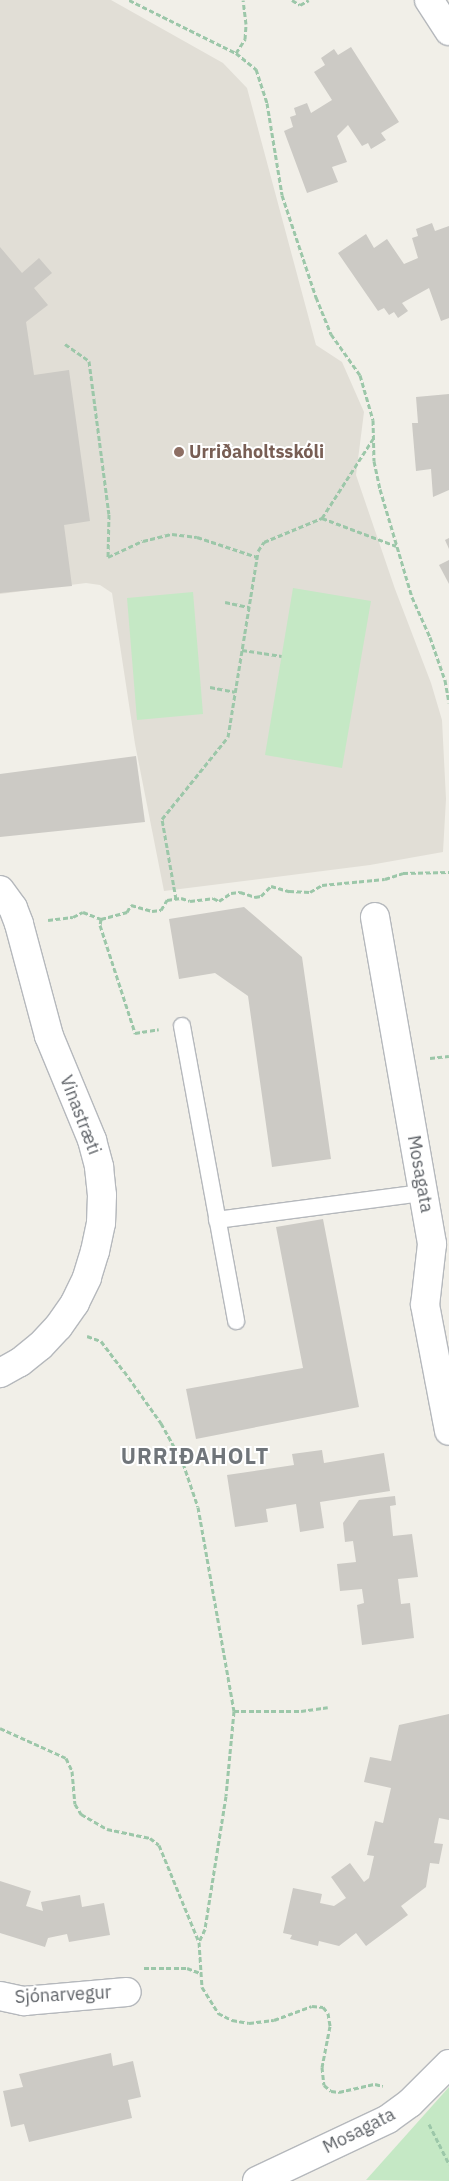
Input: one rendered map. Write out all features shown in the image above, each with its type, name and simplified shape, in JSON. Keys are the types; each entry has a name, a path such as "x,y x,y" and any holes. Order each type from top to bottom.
{"street":[{"path":"429,0 449,31"},
{"name":"Vinastræti","path":"0,890 13,908 19,924 49,1036 92,1140 99,1167 102,1195 95,1251 83,1287 58,1327 40,1346 20,1362 0,1373"},
{"name":"Mosagata","path":"375,917 432,1244 425,1305 449,1431"},
{"name":"Sjónarvegur","path":"0,1996 24,2001 127,1992"},
{"name":"Mosagata","path":"257,2181 388,2119 410,2103 449,2064"}],"lane":[{"path":"182,1026 236,1320"},
{"path":"217,1220 423,1193"}],"path":[{"path":"129,0 236,53 256,69 267,104 282,195 316,297 331,334 360,375 374,420 374,461 396,546 412,597 430,637 439,663 449,703"},
{"path":"236,53 244,38 246,24 243,0"},
{"path":"292,0 300,5 309,0"},
{"path":"65,344 89,361 109,514 108,558 143,541 172,534 197,537 257,557"},
{"path":"176,899 162,819 228,737 257,557 264,542 322,518 374,438"},
{"path":"322,518 396,546"},
{"path":"225,602 249,607"},
{"path":"242,650 282,656"},
{"path":"210,687 235,692"},
{"path":"62,918 83,912 101,918 127,912 131,905 152,911 161,910 167,900 190,901 213,898 219,900 231,892 240,892 255,897 261,896 271,886 289,891 310,892 322,885 385,880 403,873 449,872"},
{"path":"101,918 100,925 135,1033 154,1030"},
{"path":"58,1327 101,1341 161,1423 183,1463 198,1507 234,1711 226,1796 204,1929 199,1942"},
{"path":"234,1711 301,1711 328,1707"},
{"path":"0,1728 66,1758 72,1771 75,1804 81,1814 107,1829 150,1838 159,1845 199,1942 202,1987 209,2003 218,2014 232,2020 249,2023 274,2020 312,2006 323,2007 328,2012 330,2026 322,2067 324,2085 331,2091 339,2092 375,2084 388,2087 410,2103 427,2121 449,2164"},
{"path":"127,1992 136,1968 187,1968 200,1973"}],"shaded area":[{"name":"Urriðaholtsskóli","path":"0,0 111,0 223,63 247,88 316,345 342,362 364,412 356,475 395,589 431,683 442,720 446,799 443,852 370,865 164,891 135,744 112,593 100,585 86,583 0,594"}],"green space":[{"path":"293,588 371,601 342,768 265,755"},
{"path":"193,592 203,714 137,720 127,598"},
{"path":"449,2087 449,2181 366,2180"}],"building":[{"path":"351,47 399,122 381,133 386,140 371,149 368,143 362,146 348,125 337,136 347,162 332,167 338,182 307,193 284,131 293,127 290,117 296,115 294,108 307,103 311,113 332,100 314,72 325,65 321,58 334,49 338,55"},
{"path":"432,223 435,231 449,226 449,318 441,321 429,288 402,303 408,311 398,318 394,312 389,315 384,308 378,311 338,253 366,234 374,248 387,239 404,264 418,258 412,238 418,236 416,229"},
{"path":"0,247 22,273 39,258 52,273 34,288 48,305 26,322 34,375 69,370 90,521 64,525 72,586 0,593"},
{"path":"449,394 449,490 433,497 431,469 416,471 412,423 418,423 416,397"},
{"path":"449,538 449,549 445,540"},
{"path":"449,560 449,584 439,565"},
{"path":"136,756 145,822 0,837 0,774"},
{"path":"244,907 302,957 331,1159 272,1167 248,996 215,973 179,979 169,919"},
{"path":"323,1219 359,1407 196,1439 186,1389 303,1368 276,1227"},
{"path":"322,1450 324,1463 384,1453 390,1491 320,1502 324,1528 300,1532 296,1504 266,1509 268,1522 235,1527 227,1475 294,1465 292,1454"},
{"path":"395,1496 396,1505 390,1506 393,1536 412,1534 418,1577 398,1579 401,1604 410,1603 414,1638 362,1645 357,1605 364,1603 362,1589 340,1591 337,1564 356,1562 353,1541 345,1542 343,1523 359,1500"},
{"path":"449,1714 449,1820 439,1818 434,1843 443,1844 439,1864 430,1863 426,1887 401,1906 408,1915 366,1946 356,1933 339,1946 319,1941 318,1946 290,1939 292,1935 283,1933 293,1888 322,1894 320,1903 334,1906 346,1898 331,1877 350,1863 364,1882 369,1878 374,1856 367,1855 375,1821 383,1823 391,1788 364,1782 370,1757 391,1761 399,1725"},
{"path":"0,1881 31,1891 26,1906 43,1911 41,1902 80,1895 82,1907 104,1903 110,1935 69,1942 67,1934 48,1938 45,1947 0,1933"},
{"path":"111,2053 113,2066 133,2061 141,2097 128,2100 132,2118 29,2142 24,2124 11,2127 3,2091 23,2087 19,2074"}],"place":[{"name":"Urriðaholtsskóli","path":"179,452"}],"district":[{"name":"URRIÐAHOLT","path":"195,1456"}]}
